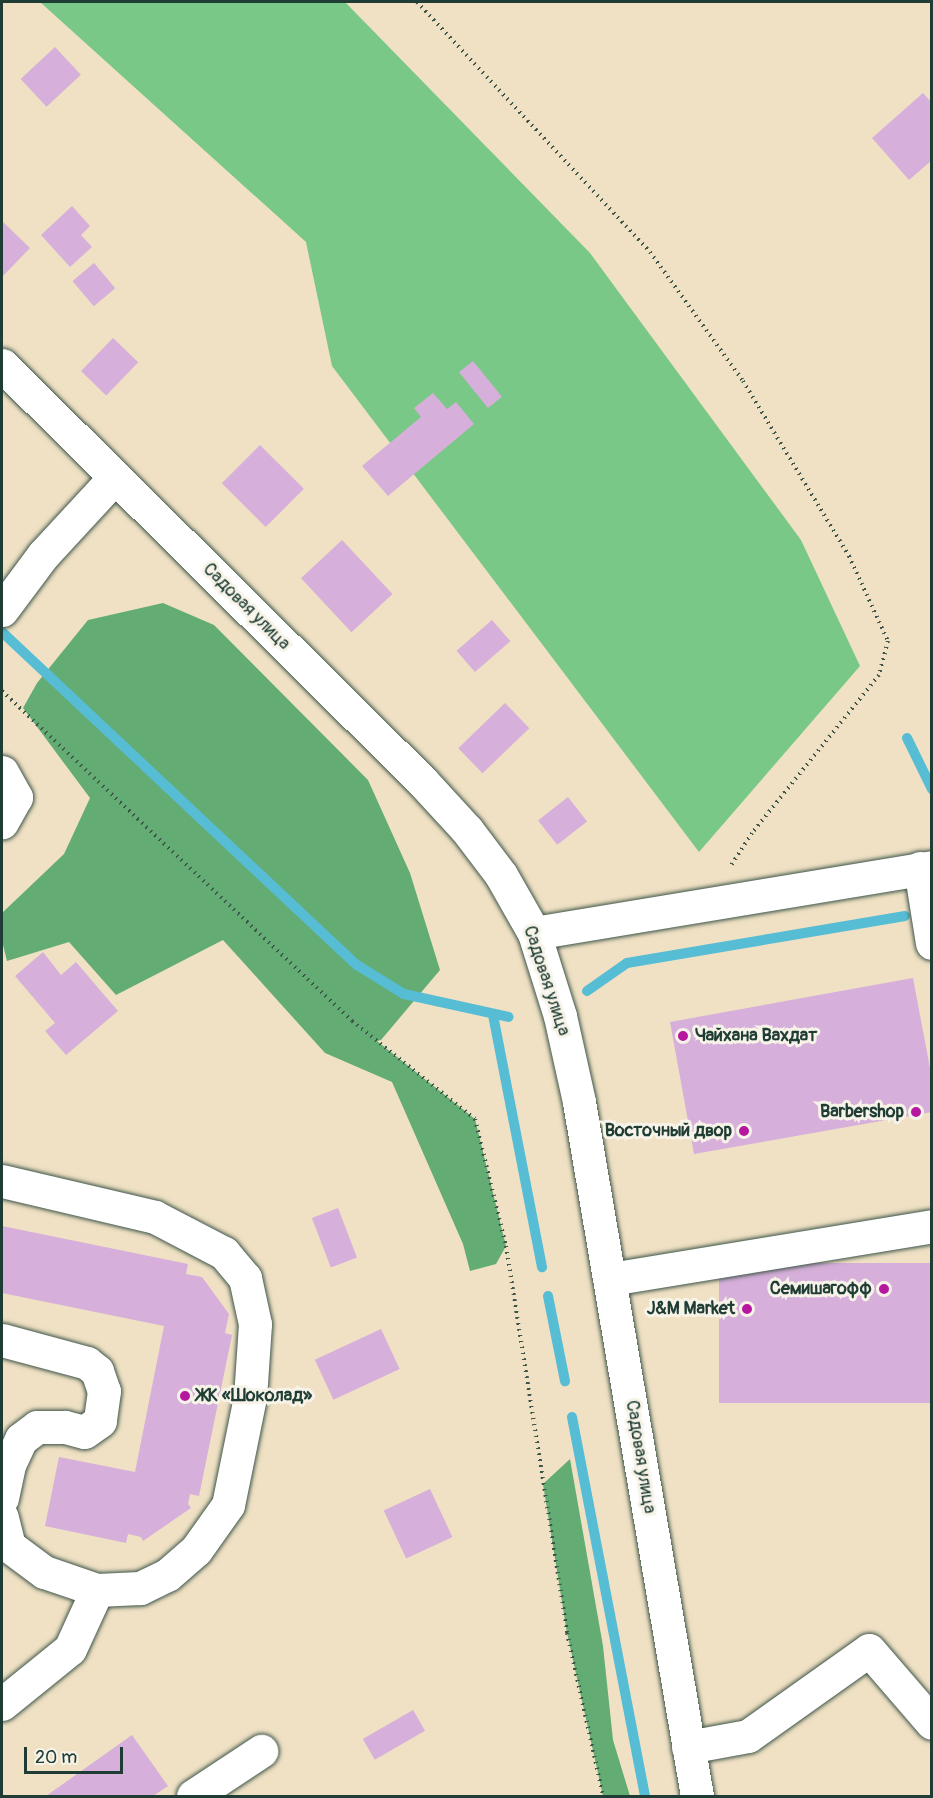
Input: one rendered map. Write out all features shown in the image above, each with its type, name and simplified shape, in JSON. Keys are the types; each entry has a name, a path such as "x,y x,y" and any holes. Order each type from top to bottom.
{"main road":[{"name":"Садовая улица","path":"2,365 422,781 466,830 501,875 534,933 565,1037 610,1279 697,1797"},
{"path":"2,610 43,555 115,477"},
{"path":"2,772 16,797 2,822"},
{"path":"534,933 926,867 932,943"},
{"path":"2,1181 155,1217 224,1253 245,1278 255,1324 250,1397 228,1505 196,1550 167,1575 140,1588 97,1590 44,1572 9,1546 2,1517"},
{"path":"610,1279 932,1226"},
{"path":"2,1340 87,1363 97,1371 104,1391 100,1421 84,1432 65,1427 37,1426 21,1439 9,1465 2,1498"},
{"path":"2,1704 70,1649 97,1590"},
{"path":"688,1747 748,1736 869,1650 932,1723"},
{"path":"193,1797 261,1751"}],"path":[{"path":"417,2 657,261 743,381 849,556 888,641 879,675 752,833 705,906"},
{"path":"2,691 352,1022 475,1119 506,1246 567,1633 603,1797"}],"green space":[{"path":"40,2 345,2 590,253 801,540 860,666 699,852 332,366 306,242"},
{"path":"163,603 214,625 368,780 410,873 440,970 381,1040 377,1041 475,1119 506,1246 496,1264 470,1271 463,1244 392,1082 325,1053 223,940 116,995 69,942 7,961 2,941 2,913 64,854 90,798 23,708 37,683 88,620"},
{"path":"570,1459 603,1646 613,1740 630,1796 603,1796 567,1633 543,1484"}],"building":[{"path":"55,47 81,75 47,107 21,79"},
{"path":"923,93 932,103 932,160 909,180 872,138"},
{"path":"72,206 90,226 81,235 92,247 70,267 41,235"},
{"path":"2,221 30,248 2,277"},
{"path":"94,263 115,288 94,306 73,281"},
{"path":"113,338 138,362 106,395 81,371"},
{"path":"473,361 502,397 488,408 459,372"},
{"path":"433,393 447,409 456,402 474,424 388,496 362,466 421,417 414,408"},
{"path":"260,445 304,489 266,527 222,483"},
{"path":"342,540 392,594 352,632 301,578"},
{"path":"492,620 510,641 475,672 457,651"},
{"path":"505,703 529,728 483,773 458,748"},
{"path":"568,797 587,821 557,845 538,820"},
{"path":"43,952 61,975 76,962 118,1011 66,1055 45,1031 55,1023 15,976"},
{"path":"913,978 932,1079 932,1112 694,1154 670,1022"},
{"path":"338,1208 357,1257 331,1268 312,1218"},
{"name":"ЖК «Шоколад»","path":"2,1226 188,1264 186,1274 202,1277 229,1314 225,1333 232,1335 199,1496 190,1494 188,1504 191,1508 143,1541 141,1537 128,1534 126,1543 45,1526 59,1457 135,1472 164,1326 2,1293"},
{"path":"719,1263 932,1263 932,1403 719,1403"},
{"path":"381,1329 400,1369 333,1400 315,1360"},
{"path":"430,1489 452,1537 406,1559 384,1511"},
{"path":"413,1710 425,1731 375,1760 363,1739"},
{"path":"132,1735 168,1786 153,1796 46,1796"}],"waterway":[{"path":"2,632 357,965 404,994 509,1017"},
{"path":"907,738 932,789"},
{"path":"587,991 627,963 905,916"},
{"path":"493,1015 542,1267"},
{"path":"548,1296 565,1381"},
{"path":"572,1417 645,1796"}],"place":[{"name":"Чайхана Вахдат","path":"683,1036"},
{"name":"Barbershop","path":"916,1112"},
{"name":"Восточный двор","path":"744,1131"},
{"name":"Семишагофф","path":"884,1289"},
{"name":"J&M Market","path":"747,1309"},
{"name":"ЖК «Шоколад»","path":"185,1396"}]}
